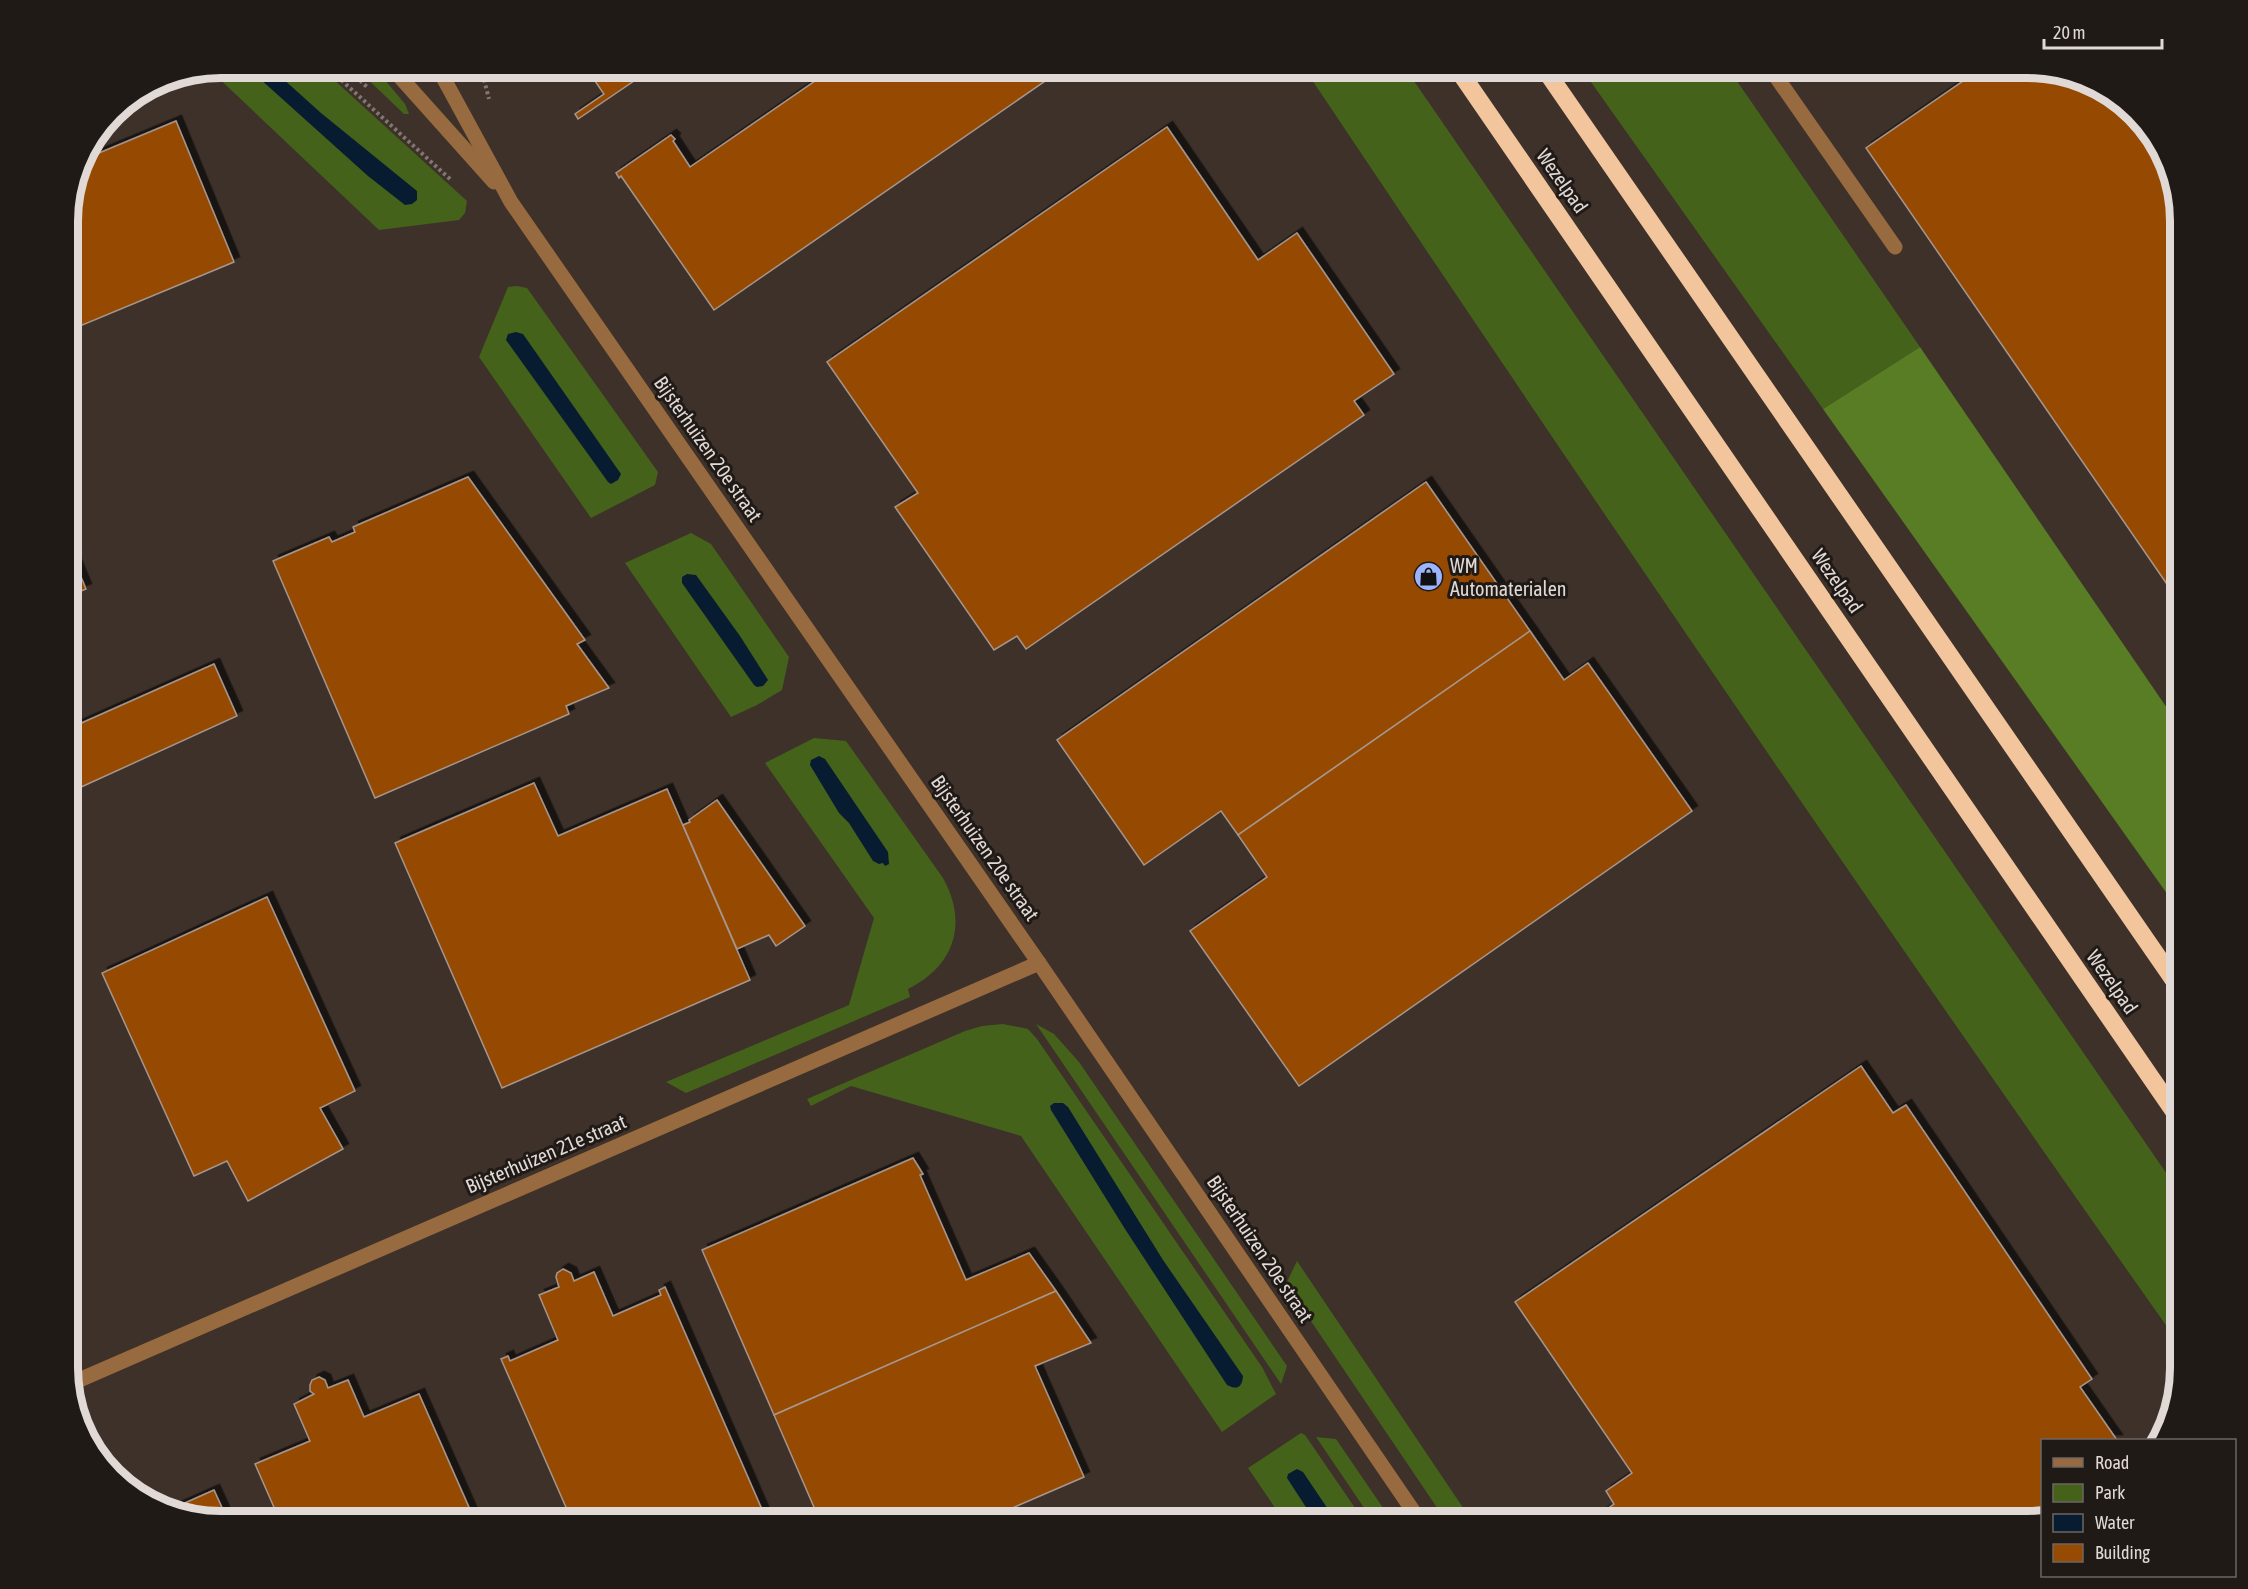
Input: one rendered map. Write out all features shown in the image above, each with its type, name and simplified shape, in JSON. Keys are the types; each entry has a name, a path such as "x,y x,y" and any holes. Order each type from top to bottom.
{"highway":[{"name":"Wezelpad","path":"1464,78 2170,1104"},
{"path":"1551,78 2170,973"}],"street":[{"name":"Bijsterhuizen 20e straat","path":"402,78 511,202"},
{"name":"Bijsterhuizen 20e straat","path":"443,78 511,202 1039,963 1413,1511"},
{"path":"1777,78 1895,247"},
{"name":"Bijsterhuizen 21e straat","path":"79,1380 1039,963"}],"path":[{"path":"339,78 459,187"}],"green space":[{"path":"219,78 332,78 467,201 465,213 459,220 379,230"},
{"path":"366,78 383,78 405,104 409,114 404,114"},
{"path":"1311,78 1412,78 2170,1178 2170,1331 1738,710"},
{"path":"1588,78 1735,78 1920,347 1823,409"},
{"path":"508,287 527,288 658,472 655,485 591,518 479,357"},
{"path":"1920,347 2170,712 2170,898 1823,409"},
{"path":"691,533 711,544 789,657 782,690 731,717 625,563"},
{"path":"814,738 846,741 943,878 955,911 952,942 937,968 908,989 910,997 686,1093 666,1082 849,1005 874,918 765,763"},
{"path":"1003,1024 1028,1029 1037,1039 1262,1367 1276,1394 1222,1432 1021,1136 851,1086 811,1106 807,1099 965,1031 982,1026"},
{"path":"1036,1024 1054,1034 1079,1062 1287,1366 1281,1384"},
{"path":"1297,1261 1465,1511 1439,1511 1286,1284"},
{"path":"1301,1433 1305,1435 1357,1511 1277,1511 1248,1468"},
{"path":"1316,1437 1336,1439 1385,1511 1366,1511"}],"water":[{"path":"259,78 282,78 321,113 417,191 417,200 405,205 368,176"},
{"path":"516,332 523,334 621,474 618,480 611,484 608,482 506,340 508,334"},
{"path":"687,574 696,575 740,636 768,680 763,686 754,685 682,583 682,577"},
{"path":"819,756 825,759 888,852 889,864 885,866 883,863 873,861 849,823 839,813 810,765 811,760"},
{"path":"1054,1103 1063,1103 1068,1107 1163,1260 1243,1376 1238,1387 1227,1385 1125,1229 1051,1110 1050,1106"},
{"path":"1297,1469 1303,1472 1329,1511 1308,1511 1287,1478 1288,1474"}],"building":[{"path":"593,78 638,78 578,119 575,114 604,94"},
{"path":"819,78 1050,78 714,310 621,176 619,178 616,173 671,135 690,167"},
{"path":"1968,78 2045,79 2082,89 2106,102 2121,114 2146,142 2165,184 2170,221 2170,589 1866,148"},
{"path":"176,121 234,262 78,327 78,212 83,184 95,155"},
{"path":"1167,127 1258,260 1297,233 1394,374 1354,401 1364,415 1026,649 1017,636 994,650 895,507 918,493 827,362"},
{"path":"468,477 585,640 577,644 609,688 566,706 569,714 375,798 273,561 329,537 332,542 355,532 353,527"},
{"path":"1426,482 1530,631 1238,835 1221,811 1144,865 1057,740"},
{"path":"78,570 86,589 78,592"},
{"path":"1530,631 1564,680 1588,663 1692,811 1299,1086 1190,931 1267,877 1238,835"},
{"path":"214,664 237,716 78,788 78,725"},
{"path":"534,783 558,836 667,789 750,980 502,1088 395,843"},
{"path":"717,800 805,926 776,946 769,935 737,949 683,825"},
{"path":"267,897 355,1091 320,1108 343,1149 248,1201 227,1161 194,1176 102,973"},
{"path":"1861,1066 1893,1113 1906,1105 2092,1379 2080,1387 2116,1439 2041,1439 2041,1510 2036,1511 1605,1511 1614,1504 1606,1491 1632,1473 1515,1302"},
{"path":"913,1158 923,1174 920,1175 966,1280 1029,1253 1056,1291 774,1415 702,1250"},
{"path":"563,1269 571,1273 574,1281 594,1272 613,1316 661,1295 659,1290 665,1287 763,1511 568,1511 501,1359 508,1356 510,1361 558,1340 539,1295 559,1287 557,1273"},
{"path":"1056,1291 1091,1343 1035,1366 1084,1477 1005,1511 816,1511 774,1415"},
{"path":"319,1377 325,1380 328,1388 348,1380 364,1417 419,1394 471,1511 276,1511 255,1464 310,1441 294,1404 314,1394 310,1391 312,1380"},
{"path":"214,1490 223,1511 203,1510 181,1505"}],"place":[{"name":"WM Automaterialen","path":"1429,577"}]}
